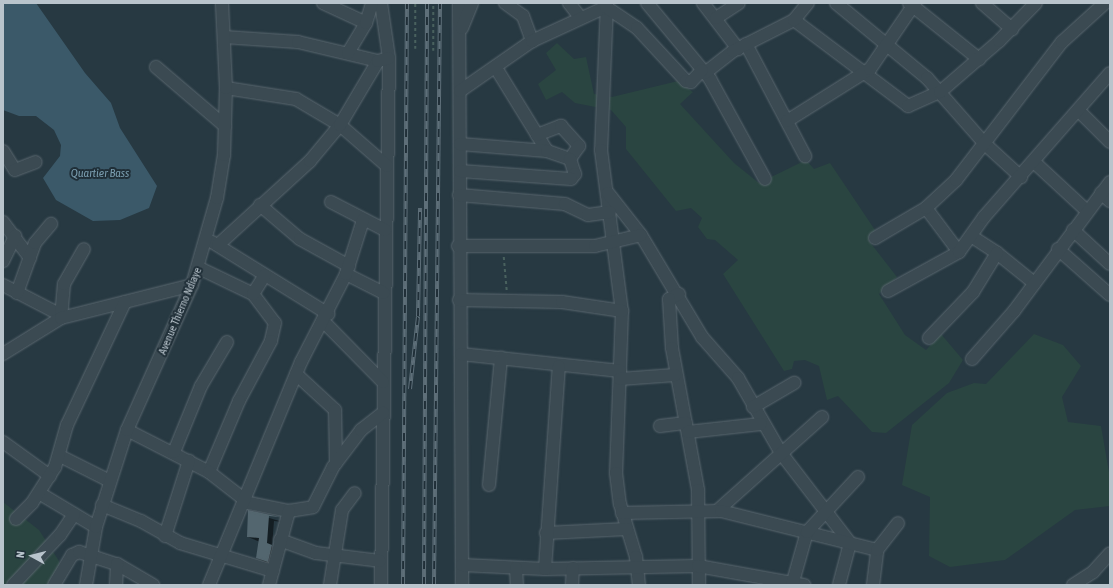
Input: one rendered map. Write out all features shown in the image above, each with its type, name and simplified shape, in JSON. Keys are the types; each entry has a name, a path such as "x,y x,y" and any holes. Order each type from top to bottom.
{"street":[{"name":"Avenue Thierno Ndiaye","path":"86,585 90,554 96,527 127,430 192,285 199,268 207,239 222,173 225,126 226,88 222,3"},
{"path":"322,3 366,23"},
{"path":"348,54 366,23 372,3"},
{"path":"381,3 387,166 380,561 381,585"},
{"path":"460,3 460,171 458,246 461,354 462,585"},
{"path":"460,35 472,3"},
{"path":"505,3 528,23 532,41"},
{"path":"569,3 580,17"},
{"path":"647,3 704,71 765,179"},
{"path":"703,3 742,47 787,121 805,156"},
{"path":"716,18 739,3"},
{"path":"607,5 637,28 686,81 690,82 704,71 742,47 794,20 808,3"},
{"path":"836,3 888,44 940,92 985,144 1021,177"},
{"path":"982,3 1012,29"},
{"path":"794,20 862,75 908,106 940,92 1012,29 1036,3"},
{"path":"787,121 862,75 888,44 913,4 978,60"},
{"path":"460,91 496,68 532,41 607,5"},
{"path":"607,5 602,150 622,312 616,473 622,513 638,566 639,585"},
{"path":"876,238 926,208 985,144 1062,42 1098,5"},
{"path":"224,38 291,41 348,54 384,60"},
{"path":"218,245 260,205 310,161 340,125 384,60"},
{"path":"156,67 225,126"},
{"path":"496,68 547,151"},
{"path":"888,291 959,252 1110,73"},
{"path":"226,88 288,95 340,125 387,166"},
{"path":"1079,111 1110,142"},
{"path":"537,135 561,126 579,146 570,159"},
{"path":"460,144 547,151 570,159 575,172 571,179 460,171"},
{"path":"3,151 16,171 36,162"},
{"path":"1034,162 1087,211"},
{"path":"972,359 1034,284 1087,211 1106,197 1110,182"},
{"path":"608,193 641,235 679,294 702,337 732,371 761,424 781,453 850,543"},
{"path":"459,195 565,204 588,215 610,212"},
{"path":"331,202 363,220 385,230"},
{"path":"260,205 300,240 384,293"},
{"path":"926,208 959,252"},
{"path":"209,585 218,555 245,501 296,374 326,318 348,270 363,220"},
{"path":"3,222 15,236 30,258"},
{"path":"17,293 37,239 51,224"},
{"path":"1073,230 1110,264"},
{"path":"458,246 614,243 641,235"},
{"path":"3,261 15,236"},
{"path":"971,236 998,253 1034,284"},
{"path":"207,239 265,275 326,318 383,382"},
{"path":"61,316 64,284 84,249"},
{"path":"1058,249 1110,295"},
{"path":"929,338 973,292 998,253"},
{"path":"199,268 253,294 272,314 276,330 239,401 209,472"},
{"path":"253,294 265,275"},
{"path":"3,354 61,316 192,285"},
{"path":"3,286 61,316"},
{"path":"679,294 669,301 675,375 687,427 698,510 699,585"},
{"path":"459,300 562,302 622,312"},
{"path":"16,519 39,493 50,476 60,456 67,425 125,302"},
{"path":"174,452 201,386 227,342"},
{"path":"461,354 501,358 620,375 675,375"},
{"path":"489,485 501,358"},
{"path":"545,569 546,533 559,366"},
{"path":"296,374 335,410 336,462"},
{"path":"753,407 794,383"},
{"path":"127,430 174,452 209,472 245,501 289,511 315,506 321,486 336,462 361,430 383,413"},
{"path":"717,511 822,417"},
{"path":"660,426 687,427 761,424"},
{"path":"3,442 50,476"},
{"path":"60,456 110,481"},
{"path":"165,536 189,461"},
{"path":"462,565 545,569 698,566 796,584 807,532 858,477"},
{"path":"39,493 96,527"},
{"path":"330,585 342,510 355,493"},
{"path":"102,505 141,521 165,536 218,555 272,571"},
{"path":"622,513 698,510 717,511 877,550"},
{"path":"269,585 289,511"},
{"path":"13,585 60,535 74,514"},
{"path":"873,585 877,550 898,523"},
{"path":"546,533 627,529"},
{"path":"280,540 304,550 335,556 380,561"},
{"path":"839,585 850,543"},
{"path":"54,585 74,553 90,554 118,564 153,585"},
{"path":"1073,585 1093,572 1110,553"},
{"path":"116,585 118,564"},
{"path":"516,568 517,585"},
{"path":"572,585 573,568"}],"path":[{"path":"414,49 415,3"},
{"path":"432,51 433,3"},
{"path":"503,246 508,301"}],"green space":[{"path":"557,43 574,59 586,57 594,94 612,97 678,81 693,92 680,104 734,163 759,183 806,160 814,169 830,163 875,230 869,241 897,277 879,294 905,335 926,350 941,334 963,360 949,383 886,433 872,432 838,396 827,400 819,366 805,360 794,361 792,369 784,371 723,274 738,260 715,240 707,239 698,227 702,218 691,208 676,211 626,149 626,127 611,110 575,103 562,92 546,100 538,84 556,70 546,53"},
{"path":"1034,334 1063,345 1081,366 1062,397 1068,422 1101,426 1110,478 1110,506 1075,510 1005,560 950,567 929,556 930,497 902,485 912,425 947,393 974,383 986,384"},
{"path":"3,502 39,530 59,561 61,585 3,585"}],"water":[{"name":"Quartier Bass","path":"3,3 36,3 85,73 111,103 120,128 157,186 149,208 120,220 93,221 56,200 43,178 60,156 61,145 54,130 36,116 19,116 3,110"}],"building":[{"path":"248,510 280,517 269,516 267,543 272,545 268,562 256,558 259,538 247,537"}],"railway":[{"path":"403,585 407,3"},
{"path":"424,585 427,3"},
{"path":"434,585 440,3"},
{"path":"410,389 418,316 420,208"}]}
